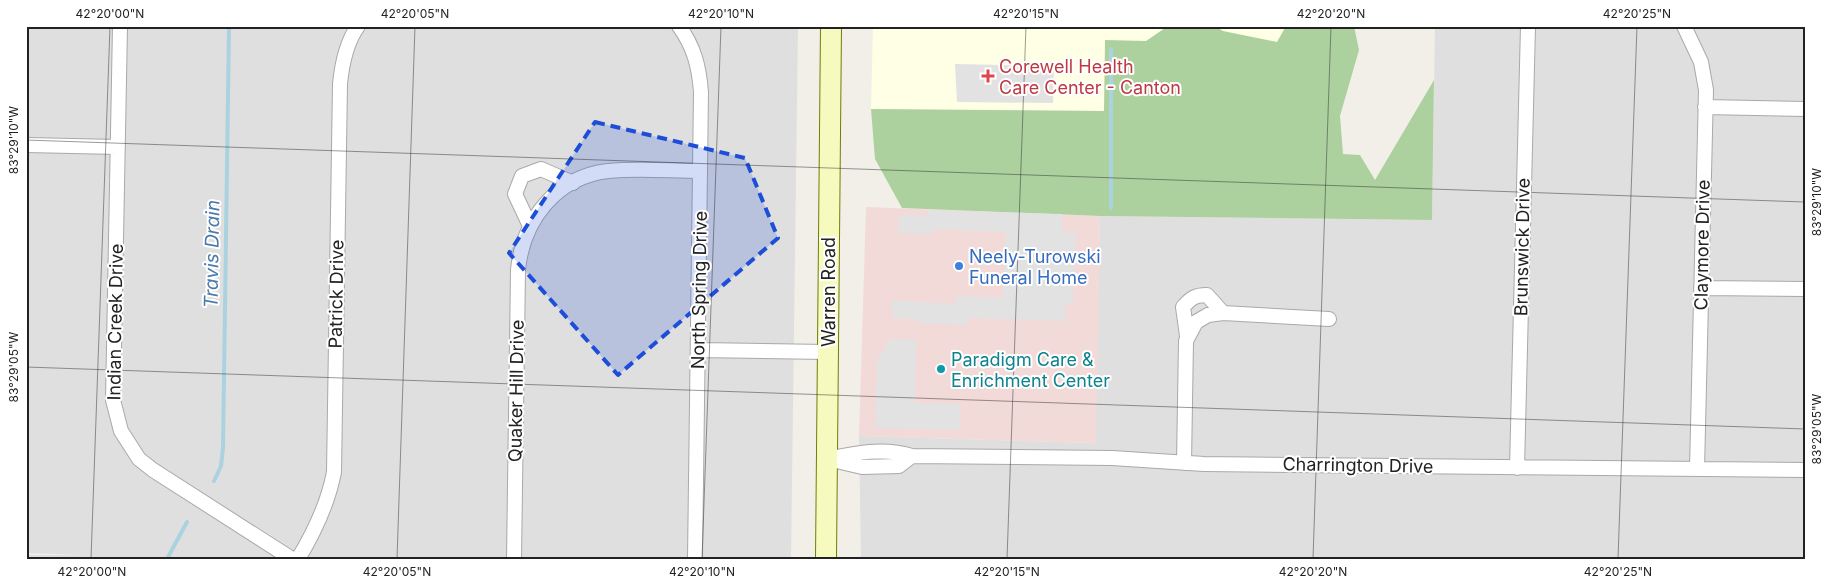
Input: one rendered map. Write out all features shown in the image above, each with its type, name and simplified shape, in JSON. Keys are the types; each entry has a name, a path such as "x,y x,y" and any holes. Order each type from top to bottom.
{"main road":[{"name":"Warren Road","path":"826,559 831,26"}],"street":[{"name":"Indian Creek Drive","path":"120,26 113,400 121,431 139,459 152,470 292,559"},
{"name":"Patrick Drive","path":"298,559 323,512 330,495 334,472 340,84 342,63 352,35 358,26"},
{"name":"North Spring Drive","path":"680,26 689,40 700,73 695,559"},
{"name":"Brunswick Drive","path":"1517,468 1528,26"},
{"name":"Claymore Drive","path":"1684,26 1701,62 1706,90 1696,469"},
{"path":"1705,107 1805,109"},
{"path":"26,145 118,147"},
{"path":"530,226 515,194 522,176 541,169 572,183"},
{"name":"Quaker Hill Drive","path":"514,559 518,270 520,253 530,226 546,202 572,183 593,174 609,171 700,171"},
{"path":"1701,288 1805,289"},
{"path":"1184,463 1187,336 1183,307 1190,299 1197,295 1207,295 1224,312"},
{"path":"1187,336 1196,322 1224,312 1329,319"},
{"path":"698,350 828,352"},
{"name":"Charrington Drive","path":"827,459 862,452 899,452 912,456 1112,458 1184,463 1805,470"}],"highlighted area":[{"path":"595,122 745,158 778,238 618,375 509,253"}],"shaded area":[{"path":"26,26 798,26 791,559 26,559 26,555 81,555 26,553"},
{"name":"Corewell Health Care Center - Canton","path":"873,26 1327,26 1104,111 871,109"},
{"path":"1435,26 1805,26 1805,559 861,559 859,436 1095,443 1100,216 1432,220"},
{"path":"955,64 1054,66 1053,103 957,102"},
{"path":"866,207 1100,216 1096,443 859,436"},
{"path":"928,210 1062,214 1062,232 1076,233 1073,305 1065,305 1065,321 968,318 967,325 918,323 918,319 892,318 892,300 955,304 956,296 1003,298 1006,232 933,229 933,234 898,233 899,215 928,216"},
{"path":"889,339 916,340 915,403 960,404 960,430 875,428 877,362"}],"green space":[{"path":"1168,26 1215,26 1223,31 1277,42 1286,26 1354,26 1359,50 1340,116 1343,154 1360,155 1375,180 1434,80 1432,220 1100,216 902,208 875,159 871,109 1104,111 1105,40 1146,41"}],"waterway":[{"name":"Travis Drain","path":"214,481 221,466 223,448 229,26"},
{"path":"1111,49 1111,208"},
{"name":"Travis Drain","path":"167,559 187,522"}],"place":[{"name":"Corewell Health Care Center - Canton","path":"988,76"},
{"name":"Neely-Turowski Funeral Home","path":"959,266"},
{"name":"Paradigm Care & Enrichment Center","path":"941,369"}]}
